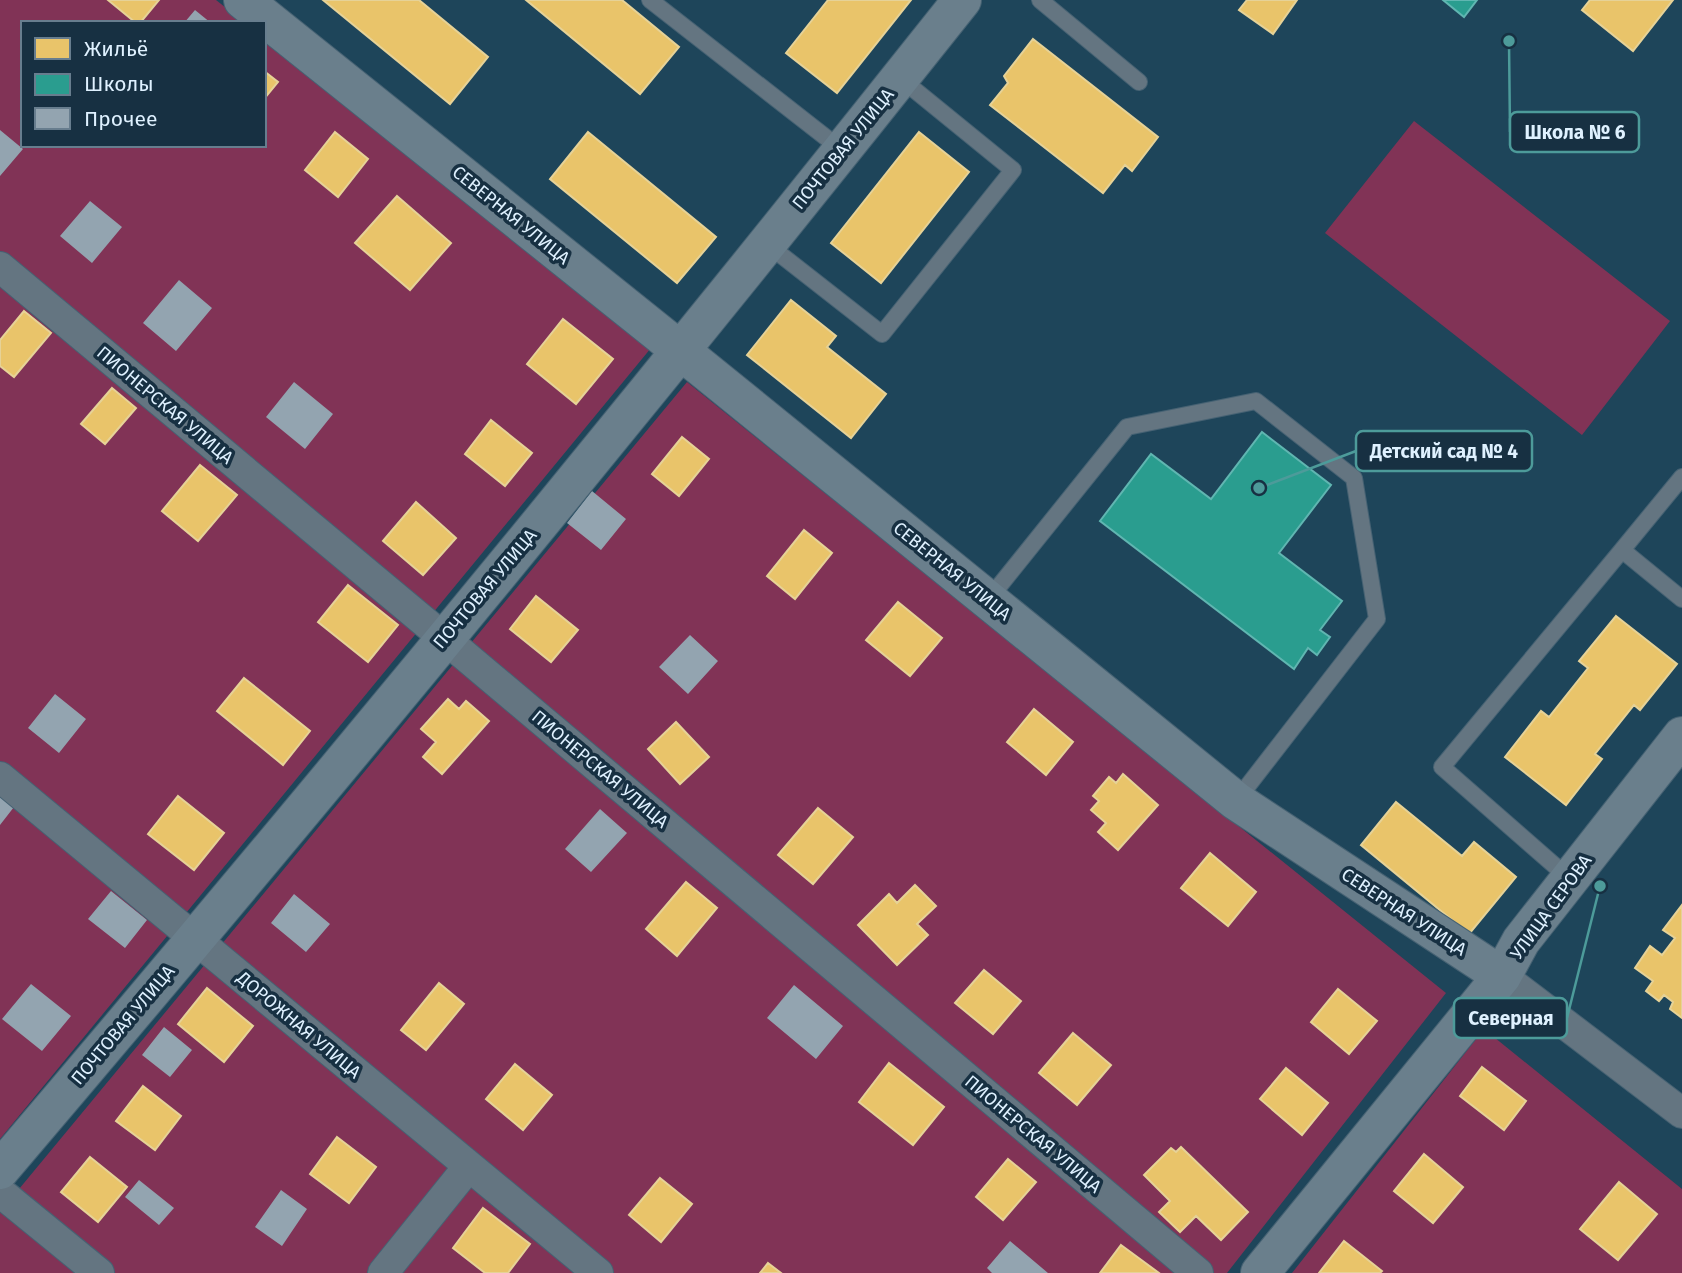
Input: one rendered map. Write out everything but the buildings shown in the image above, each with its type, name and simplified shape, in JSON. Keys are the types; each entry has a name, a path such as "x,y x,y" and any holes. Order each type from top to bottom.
{"street":[{"name":"ПОЧТОВАЯ УЛИЦА","path":"0,1170 196,940 681,351 962,0"},
{"name":"СЕВЕРНАЯ УЛИЦА","path":"249,2 1236,801 1502,976 1682,1112"},
{"name":"ПИОНЕРСКАЯ УЛИЦА","path":"0,267 1198,1273"},
{"name":"УЛИЦА СЕРОВА","path":"1260,1273 1502,976 1521,941 1682,736"},
{"name":"ДОРОЖНАЯ УЛИЦА","path":"0,777 598,1273"},
{"path":"383,1273 469,1166"},
{"path":"0,1192 99,1273"}],"lane":[{"path":"650,0 842,150"},
{"path":"1040,0 1139,82"},
{"path":"767,244 882,334 1013,170 900,78"},
{"path":"988,600 1127,428 1256,401 1354,478 1377,619 1236,801"},
{"path":"1570,878 1442,767 1682,477"},
{"path":"1622,550 1682,599"}],"shaded area":[{"path":"0,0 216,0 242,21 21,21 21,147 266,147 266,40 651,348 0,1139"},
{"path":"1414,121 1670,321 1582,435 1325,233"},
{"path":"687,382 1446,993 1227,1273 0,1273 0,1212"},
{"path":"1484,1029 1682,1189 1682,1273 1292,1273"}],"place":[{"name":"Школа № 6","path":"1509,41"},
{"name":"Детский сад № 4","path":"1259,488"},
{"name":"Северная","path":"1600,886"}]}
